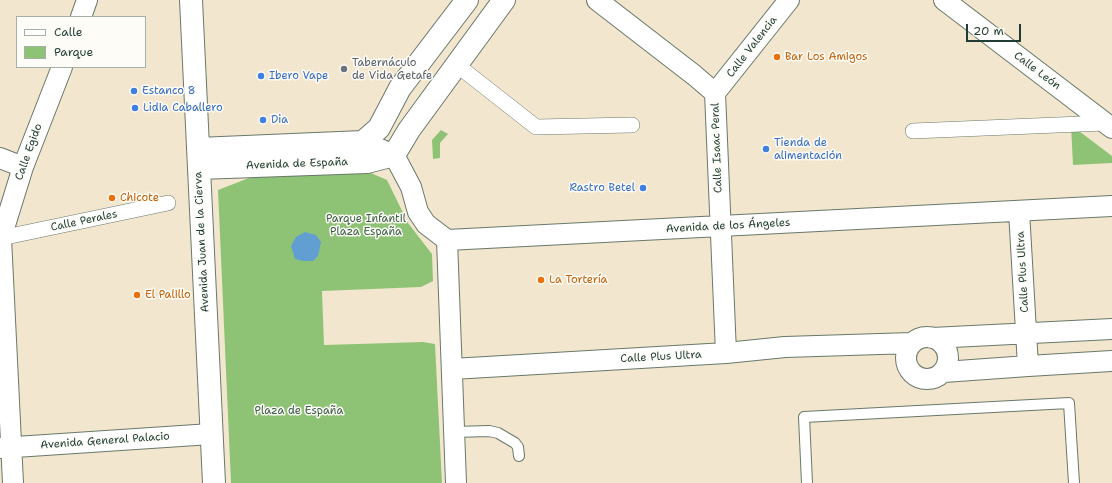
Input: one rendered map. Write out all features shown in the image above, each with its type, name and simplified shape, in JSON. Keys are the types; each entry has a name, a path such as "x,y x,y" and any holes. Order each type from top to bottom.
{"street":[{"path":"81,16 87,0"},
{"name":"Avenida Juan de la Cierva","path":"190,0 214,483"},
{"path":"363,142 379,128 400,88 467,0"},
{"path":"456,483 447,240 426,224 418,212 411,187 394,155 409,130 504,0"},
{"name":"Calle Isaac Peral","path":"597,0 715,93 726,353"},
{"name":"Calle Valencia","path":"715,93 789,0"},
{"name":"Calle León","path":"944,0 1109,125"},
{"path":"456,64 536,127 632,125"},
{"name":"Calle Egido","path":"1,239 23,166 62,68"},
{"path":"913,131 1109,125"},
{"name":"Avenida de España","path":"198,158 363,142 394,155"},
{"name":"Avenida de España","path":"198,158 367,162 394,155"},
{"path":"0,158 23,166"},
{"name":"Calle Perales","path":"1,239 168,203"},
{"name":"Avenida de los Ángeles","path":"447,240 1112,206"},
{"name":"Calle Plus Ultra","path":"1020,211 1028,366"},
{"path":"1,239 6,448 13,483"},
{"path":"913,374 908,369 906,362 908,348 918,339 925,337 932,338 1112,329"},
{"path":"870,344 919,378 925,380 939,376 944,372 947,366 948,352 939,341 932,338"},
{"name":"Calle Plus Ultra","path":"452,369 726,353 785,347 912,343"},
{"path":"944,372 1112,361"},
{"name":"Avenida General Palacio","path":"6,448 211,434"}],"lane":[{"path":"807,483 804,417 1069,403 1074,483"},
{"path":"454,432 489,431 498,433 515,443 518,447 519,456"}],"green space":[{"path":"1071,125 1112,156 1112,163 1073,165"},
{"path":"441,130 448,134 440,143 440,158 433,159 432,140"},
{"name":"Plaza de España","path":"364,170 387,180 408,223 432,254 433,281 421,287 322,291 324,345 423,342 435,344 442,483 231,483 218,190 249,178"}],"water":[{"path":"305,232 316,235 321,242 318,256 313,261 295,259 291,246 296,237"}],"place":[{"name":"Bar Los Amigos","path":"777,57"},
{"name":"Tabernáculo de Vida Getafe","path":"344,69"},
{"name":"Ibero Vape","path":"261,76"},
{"name":"Estanco 8","path":"134,91"},
{"name":"Lidia Caballero","path":"135,108"},
{"name":"Dia","path":"263,120"},
{"name":"Tienda de alimentación","path":"766,149"},
{"name":"Rastro Betel","path":"643,188"},
{"name":"Chicote","path":"112,198"},
{"name":"La Tortería","path":"541,280"},
{"name":"El Palillo","path":"137,295"}],"park label":[{"name":"Parque Infantil Plaza España","path":"366,225"}]}
